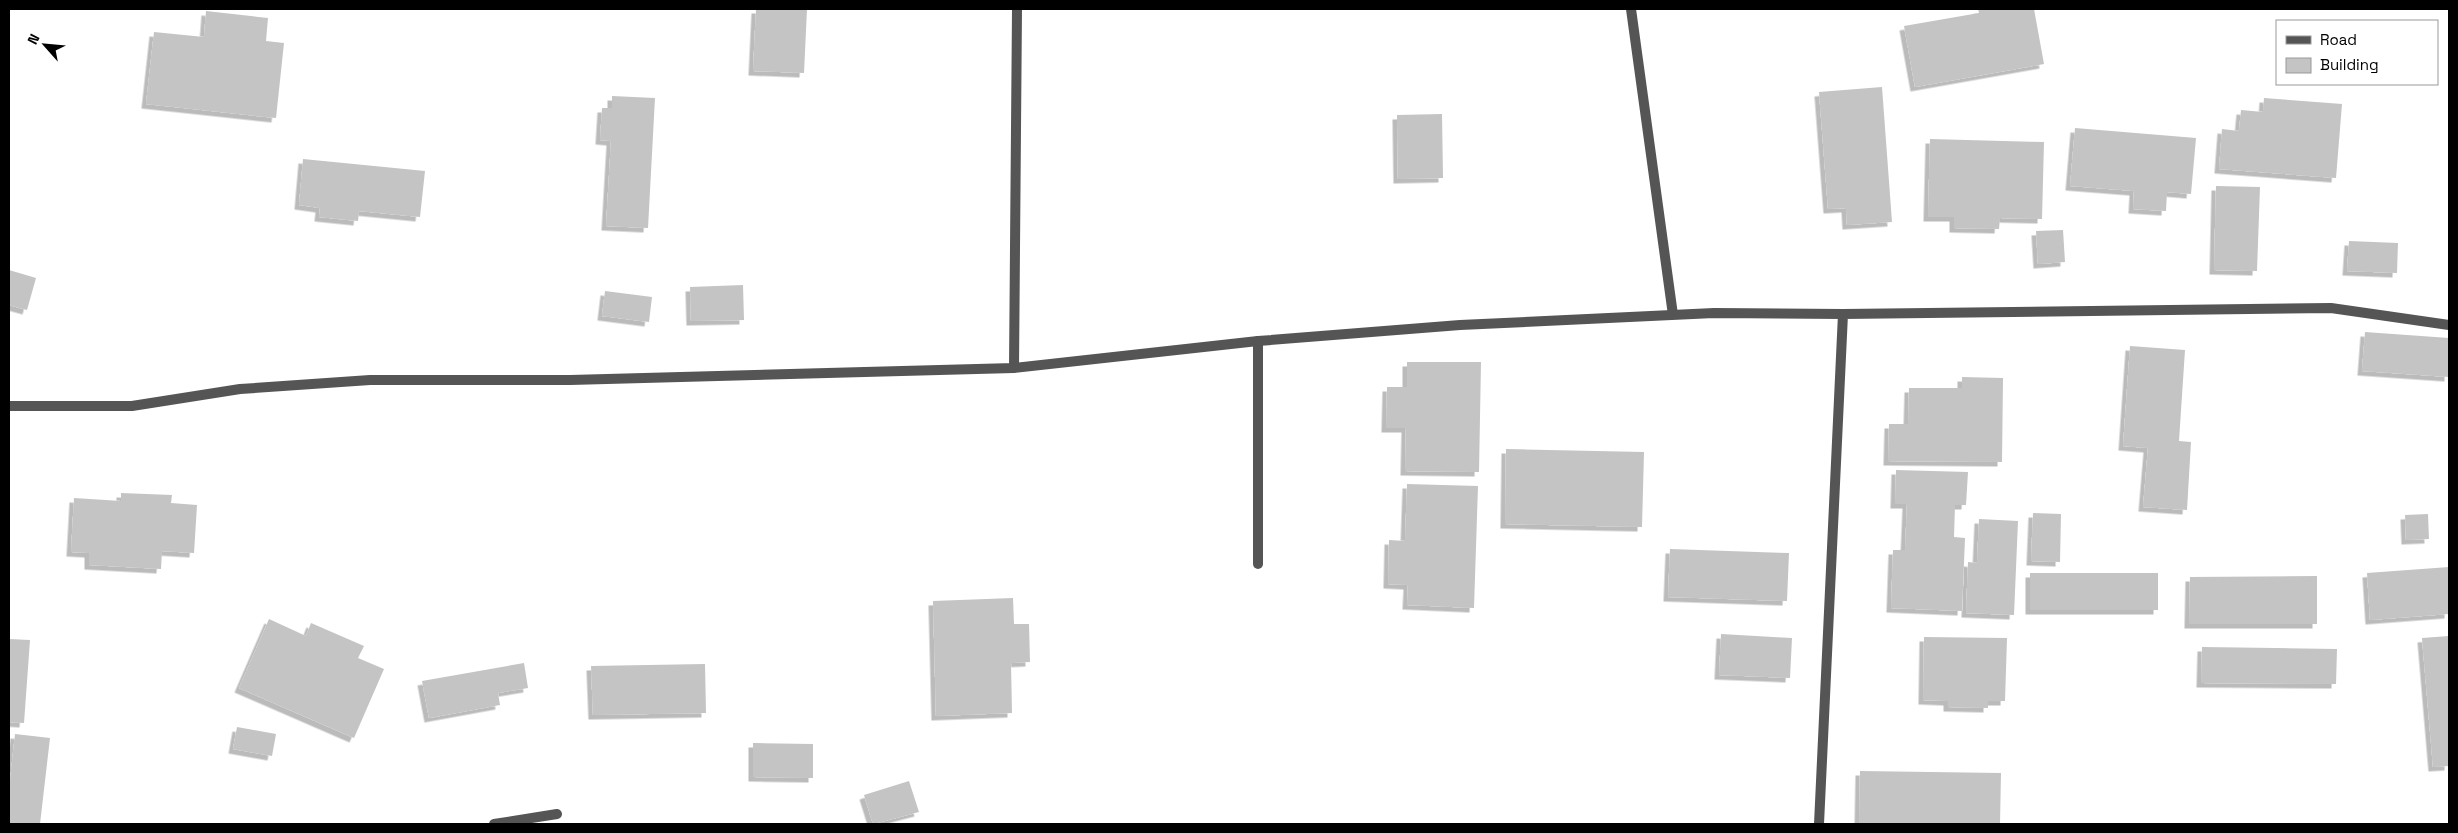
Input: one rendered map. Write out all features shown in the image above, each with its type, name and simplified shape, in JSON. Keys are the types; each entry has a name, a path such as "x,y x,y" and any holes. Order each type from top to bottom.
{"street":[{"path":"1014,368 1017,9"},
{"path":"1631,9 1673,315"},
{"path":"9,406 132,406 240,389 370,380 570,380 1014,368 1258,341 1460,325 1714,313 1843,314 2331,308 2449,325"},
{"path":"1819,824 1843,314"},
{"path":"1258,341 1258,564"},
{"path":"494,824 557,814"}],"building":[{"path":"756,9 807,9 804,73 753,71"},
{"path":"1978,9 2034,9 2044,64 1915,87 1904,26 1979,13"},
{"path":"206,11 268,18 266,41 284,43 276,118 146,104 154,32 204,37"},
{"path":"1882,87 1892,222 1847,225 1846,208 1828,209 1819,92"},
{"path":"612,96 655,98 648,228 606,226 611,141 600,140 602,108 612,108"},
{"path":"2264,98 2342,104 2336,178 2219,169 2222,129 2239,131 2241,110 2263,112"},
{"path":"1442,114 1443,178 1398,179 1397,115"},
{"path":"2075,128 2196,138 2191,194 2167,192 2166,211 2133,209 2134,191 2070,186"},
{"path":"1930,139 2044,142 2042,219 2000,218 1999,229 1954,228 1954,217 1928,217"},
{"path":"303,159 425,171 420,217 359,211 358,221 319,217 320,208 299,205"},
{"path":"2216,186 2260,187 2257,271 2214,270"},
{"path":"2063,230 2065,262 2038,264 2036,231"},
{"path":"2349,241 2398,243 2397,273 2347,271"},
{"path":"9,270 36,278 27,310 9,305"},
{"path":"743,285 744,320 691,321 690,287"},
{"path":"605,291 652,297 649,322 602,316"},
{"path":"2365,332 2449,338 2449,377 2362,371"},
{"path":"2130,346 2185,350 2179,441 2191,442 2187,510 2143,507 2148,448 2123,446"},
{"path":"1407,362 1481,362 1479,472 1405,471 1406,428 1386,428 1387,387 1407,387"},
{"path":"1962,377 2003,378 2002,462 1888,461 1889,424 1908,424 1909,388 1962,388"},
{"path":"1506,449 1644,452 1642,527 1505,524"},
{"path":"1896,470 1968,472 1966,505 1955,505 1954,537 1965,538 1962,611 1891,608 1893,550 1905,550 1907,504 1895,504"},
{"path":"1407,484 1478,486 1474,608 1407,605 1408,585 1388,584 1389,540 1405,541"},
{"path":"121,493 172,495 171,503 197,505 194,553 162,551 161,569 89,565 89,553 71,552 74,498 121,501"},
{"path":"2033,513 2061,514 2060,562 2031,561"},
{"path":"2428,514 2429,539 2406,540 2405,515"},
{"path":"1979,519 2018,521 2014,615 1966,613 1968,562 1977,563"},
{"path":"1670,549 1789,553 1787,601 1668,597"},
{"path":"2449,567 2449,614 2370,620 2367,573"},
{"path":"2030,573 2158,573 2158,610 2030,610"},
{"path":"2317,576 2317,624 2189,624 2190,577"},
{"path":"1013,598 1014,624 1029,624 1030,662 1011,663 1012,713 936,716 933,601"},
{"path":"269,619 306,636 311,623 364,646 358,658 384,669 354,738 239,688"},
{"path":"1721,634 1792,638 1790,678 1719,675"},
{"path":"2449,636 2449,766 2433,767 2422,638"},
{"path":"1924,637 2007,638 2005,701 1988,701 1988,708 1948,707 1948,701 1923,700"},
{"path":"9,639 30,640 24,723 9,722"},
{"path":"2202,647 2337,649 2336,684 2201,683"},
{"path":"524,663 528,688 498,693 500,705 429,718 422,681"},
{"path":"705,664 706,713 593,715 591,666"},
{"path":"237,727 276,734 272,756 233,749"},
{"path":"15,734 50,738 40,824 9,824 9,790"},
{"path":"753,743 813,744 813,778 753,777"},
{"path":"1860,771 2001,773 2000,824 1859,824"},
{"path":"909,781 919,812 873,824 864,795"}]}
